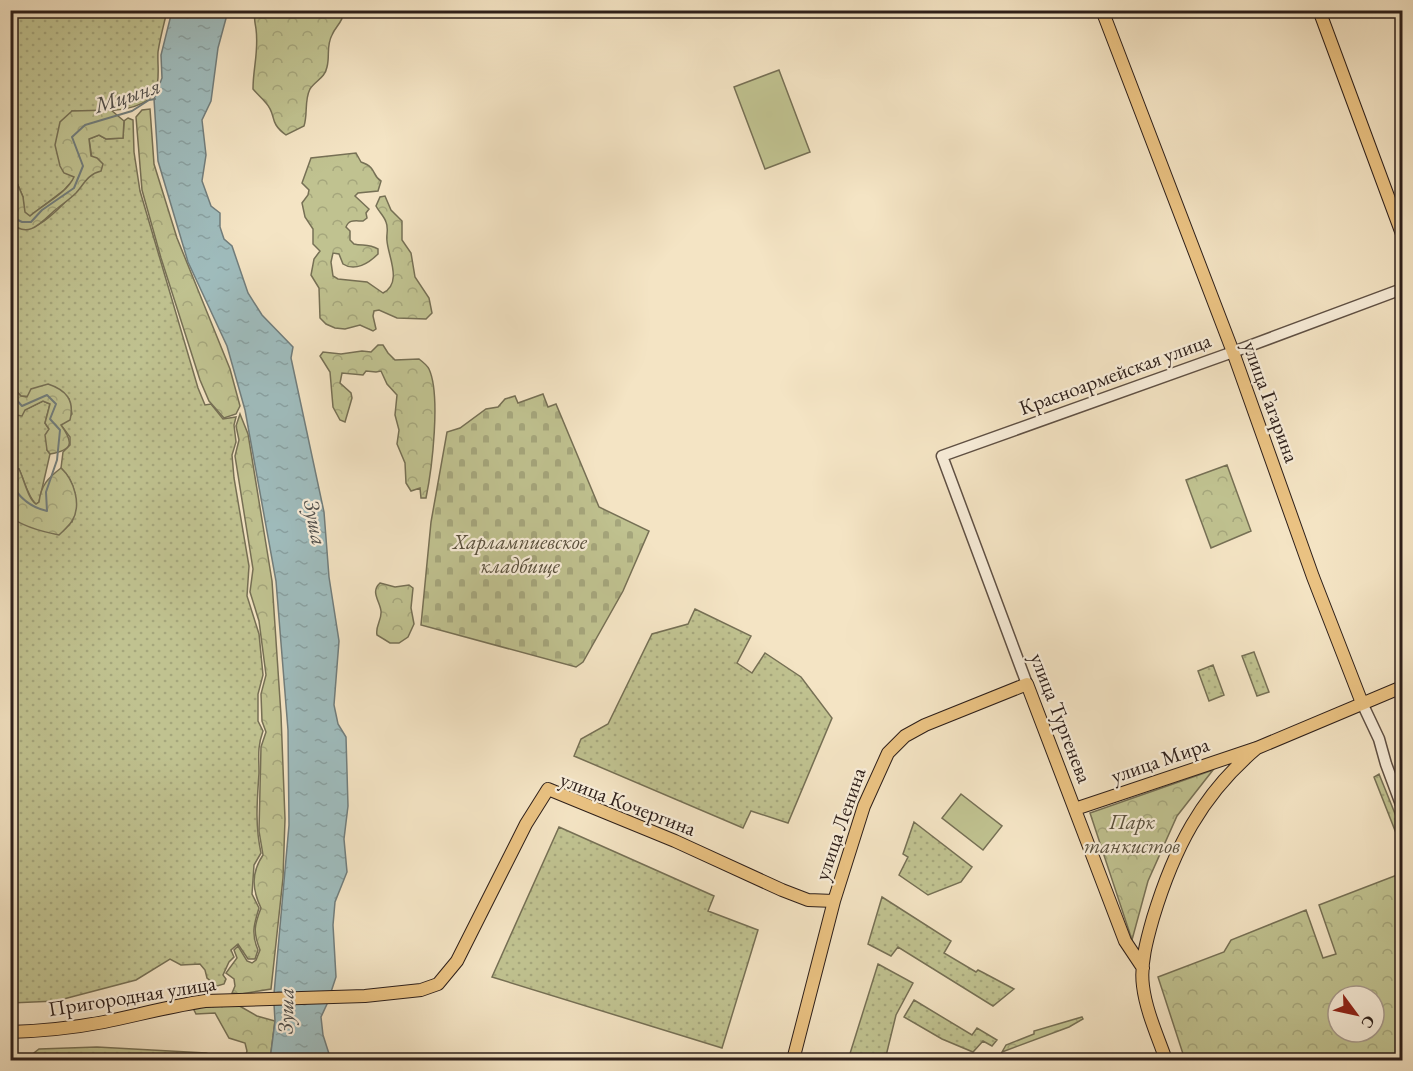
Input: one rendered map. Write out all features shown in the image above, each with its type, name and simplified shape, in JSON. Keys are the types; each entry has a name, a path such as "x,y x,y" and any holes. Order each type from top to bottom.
{"main road":[{"name":"улица Гагарина","path":"1102,10 1233,352 1313,577 1362,703"},
{"path":"1319,10 1402,234"},
{"name":"улица Тургенева","path":"1027,684 1125,941 1143,968 1142,984 1148,1009 1166,1060"},
{"name":"улица Ленина","path":"793,1060 834,901 868,796 882,763 904,736 925,725 1027,684"},
{"name":"улица Мира","path":"1075,809 1257,748 1402,687"},
{"name":"улица Мира","path":"1143,968 1149,932 1164,884 1188,830 1220,783 1257,748"},
{"name":"улица Кочергина","path":"438,984 457,961 526,824 548,789 675,841 782,890 808,900 834,901"},
{"name":"Пригородная улица","path":"10,1032 55,1030 104,1022 179,1005 364,996 421,990 438,984"}],"street":[{"name":"Красноармейская улица","path":"942,456 1402,289"},
{"name":"улица Тургенева","path":"942,456 1027,684"},
{"name":"улица Гагарина","path":"1362,703 1379,740 1402,807"}],"green space":[{"path":"257,10 343,10 341,21 330,39 326,71 308,94 304,126 286,135 277,126 269,107 253,89"},
{"path":"10,11 167,11 158,52 158,82 154,93 143,103 124,109 72,111 74,179 64,190 30,216 24,213 23,197 11,169"},
{"path":"779,70 810,152 765,169 734,87"},
{"path":"150,109 154,164 177,238 230,369 240,406 236,414 224,418 209,401 200,380 142,190 136,117 142,110"},
{"path":"111,110 124,121 123,138 106,139 99,135 89,139 91,156 103,164 101,171 89,177 73,196 34,228 23,230 11,222 11,169 23,197 25,212 30,216 61,193 74,177 64,173 60,166 55,145 60,122 72,111"},
{"path":"128,118 133,120 134,152 140,191 198,388 205,405 211,404 223,419 236,417 234,425 236,442 232,455 234,478 249,566 247,596 259,634 263,675 258,694 258,721 263,731 259,748 257,813 261,853 254,865 252,894 259,908 254,929 258,950 255,959 248,959 238,944 231,950 234,957 223,975 226,979 224,984 217,986 207,978 200,964 181,965 170,959 136,980 56,1001 11,1003 10,517 15,520 72,522 76,501 73,486 61,468 63,452 70,445 70,437 61,425 72,414 69,399 21,396 11,386 11,222 21,228 32,227 43,222 55,212 94,172 89,139 99,135 106,139 123,138 124,121"},
{"path":"356,153 361,162 370,167 381,181 378,191 358,193 355,196 369,209 366,213 367,218 363,221 351,222 346,227 350,231 350,240 354,244 375,247 378,249 378,254 366,263 352,267 343,264 339,254 333,253 331,262 333,276 338,279 367,282 383,293 389,289 393,269 387,241 387,227 376,206 380,197 385,196 391,210 402,221 402,240 411,253 415,277 429,298 432,313 426,319 397,318 379,310 374,311 376,329 373,331 360,325 345,329 335,328 320,318 319,288 311,275 314,259 320,251 313,244 313,229 305,217 302,203 309,190 302,183 311,158"},
{"path":"378,345 383,345 395,360 419,359 429,369 433,381 435,414 433,451 426,498 421,498 420,488 411,491 406,483 405,463 397,444 399,430 395,415 397,395 387,384 381,371 366,371 363,375 342,373 340,383 351,393 352,398 345,422 340,420 333,407 330,372 320,356 323,352 341,354 371,352"},
{"path":"48,384 60,389 68,397 71,407 70,420 61,425 68,437 69,445 63,450 50,454 47,450 45,435 49,429 45,423 50,404 43,401 25,410 22,416 10,414 11,386 21,396 27,397 31,389"},
{"name":"Харлампиевское кладбище","path":"543,394 548,407 556,404 599,507 649,531 623,591 583,662 576,667 421,625 431,522 447,432 460,428 486,409 498,407 505,399 515,396 518,403"},
{"path":"43,401 50,404 45,423 49,429 47,450 50,454 39,502 36,504 28,493 19,469 11,467 11,414 14,415"},
{"path":"240,414 248,434 272,581 285,819 283,878 271,989 241,994 232,993 235,986 234,979 226,973 237,958 234,950 238,946 247,961 252,963 256,960 260,950 255,929 261,908 254,881 256,868 263,855 259,831 261,747 266,732 262,721 261,694 266,675 259,621 250,592 253,569 235,456 239,440 236,426"},
{"path":"1227,465 1251,531 1211,548 1186,480"},
{"path":"11,467 19,469 28,493 36,504 39,502 43,486 49,479 61,468 66,473 75,493 76,508 72,521 59,535 40,531 11,517"},
{"path":"380,583 395,587 409,585 413,588 411,608 414,624 408,637 399,643 390,643 377,635 381,611 376,590"},
{"path":"695,609 751,636 737,663 752,673 765,653 801,677 832,718 788,823 751,811 743,828 574,756 581,739 608,724 652,634 688,624"},
{"path":"1254,652 1269,692 1257,696 1242,656"},
{"path":"1213,665 1224,695 1209,701 1198,671"},
{"name":"Парк танкистов","path":"1213,770 1177,816 1148,881 1132,940 1090,813"},
{"path":"1379,774 1402,831 1396,833 1374,777"},
{"path":"961,794 1002,826 983,850 942,818"},
{"path":"914,822 972,867 961,882 928,895 899,875 908,857 903,854"},
{"path":"559,827 714,896 708,911 758,930 722,1048 492,977"},
{"path":"1402,875 1402,1060 1185,1060 1158,977 1224,952 1231,940 1306,910 1323,958 1336,954 1319,905"},
{"path":"882,897 951,941 944,953 976,972 978,970 1014,989 993,1006 898,947 891,956 868,944"},
{"path":"878,964 913,983 896,1015 885,1060 848,1060"},
{"path":"914,1000 972,1035 977,1028 997,1040 992,1046 983,1041 973,1052 942,1039 904,1017"},
{"path":"236,1004 257,1016 275,1021 270,1060 244,1060 247,1051 245,1043 229,1038 215,1013 196,1014 193,1008"},
{"path":"1082,1017 1083,1019 1069,1027 1002,1052 1006,1045 1034,1034 1034,1031"},
{"path":"97,1047 206,1053 224,1060 32,1060 34,1053 39,1049"}],"water":[{"name":"Зуша","path":"172,11 228,11 218,48 211,101 202,120 206,155 202,181 211,206 220,213 220,227 224,239 232,246 248,293 262,315 293,347 291,358 324,512 329,577 339,641 334,705 338,724 346,737 348,806 344,839 347,872 335,902 333,925 336,977 331,992 274,994 289,825 288,730 276,581 245,410 227,346 188,262 158,161 154,99 162,78 161,55"},
{"name":"Зуша","path":"328,1002 321,1017 323,1035 331,1060 270,1060 275,1021 274,1004"}],"waterway":[{"name":"Мцыня","path":"10,216 22,222 31,222 42,210 74,188 83,166 72,137 85,125 132,111 149,100 155,99"},
{"name":"Мцыня","path":"10,396 13,396 22,406 47,395 56,404 50,419 60,430 57,460 46,492 47,511 25,500 10,481"}]}
